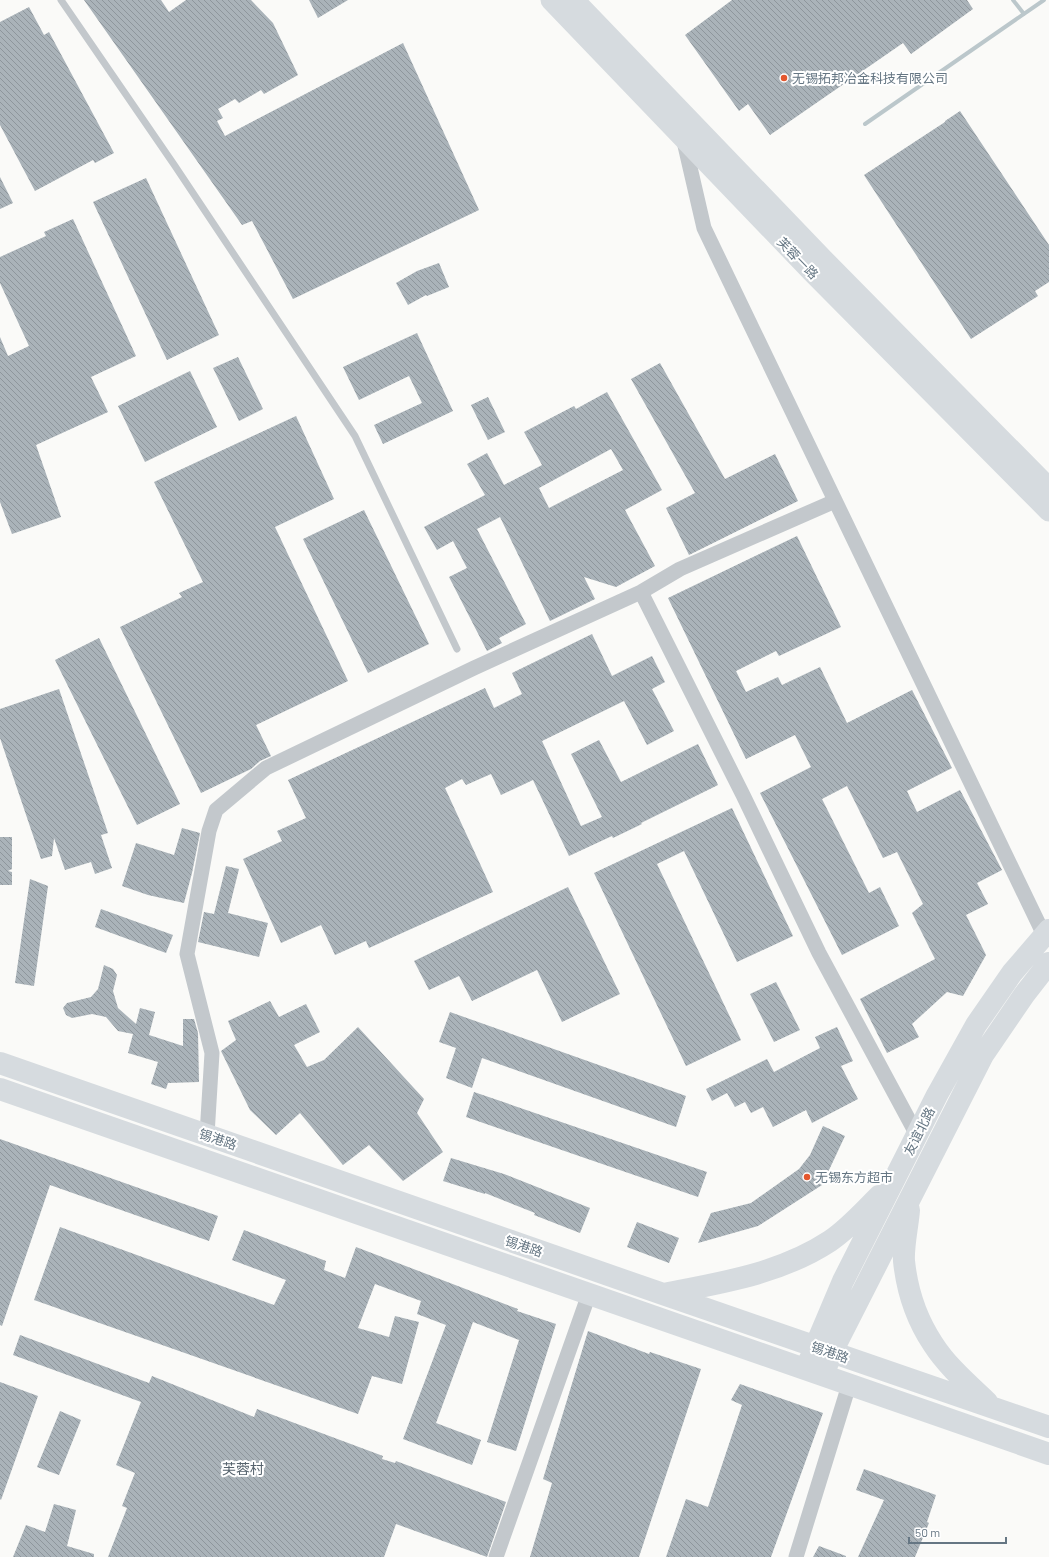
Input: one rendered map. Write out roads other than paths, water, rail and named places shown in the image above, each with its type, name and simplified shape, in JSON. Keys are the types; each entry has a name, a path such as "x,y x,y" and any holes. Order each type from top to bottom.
{"main road":[{"name":"友谊北路","path":"814,1373 823,1349 843,1281 937,1095 976,1025 1012,973 1046,933"},
{"name":"友谊北路","path":"823,1349 910,1199 983,1055 1024,995 1049,962"},
{"name":"锡港路","path":"0,1063 1049,1427"},
{"name":"锡港路","path":"0,1089 1049,1454"},
{"path":"663,1294 728,1281 788,1264 830,1241 845,1230 892,1184"},
{"path":"910,1199 904,1260 914,1310 933,1344 956,1373 992,1407"}],"street":[{"name":"芙蓉一路","path":"551,0 812,272 1049,511"},
{"name":"芙蓉一路","path":"574,0 824,260 1049,488"},
{"path":"675,105 704,228 1046,933"},
{"path":"206,1135 212,1053 187,954 209,831 216,810 266,768 481,665 641,592 680,569 835,500"},
{"path":"641,592 744,795 819,953 917,1135"},
{"path":"496,1557 589,1294"},
{"path":"796,1557 849,1384"}],"lane":[{"path":"61,0 175,166 355,436 457,649"}],"waterway":[{"path":"1013,0 1024,14"},
{"path":"865,124 1044,0"}],"place":[{"name":"无锡拓邦冶金科技有限公司","path":"784,78"},
{"name":"无锡东方超市","path":"807,1177"}],"district":[{"name":"芙蓉村","path":"243,1469"}]}
